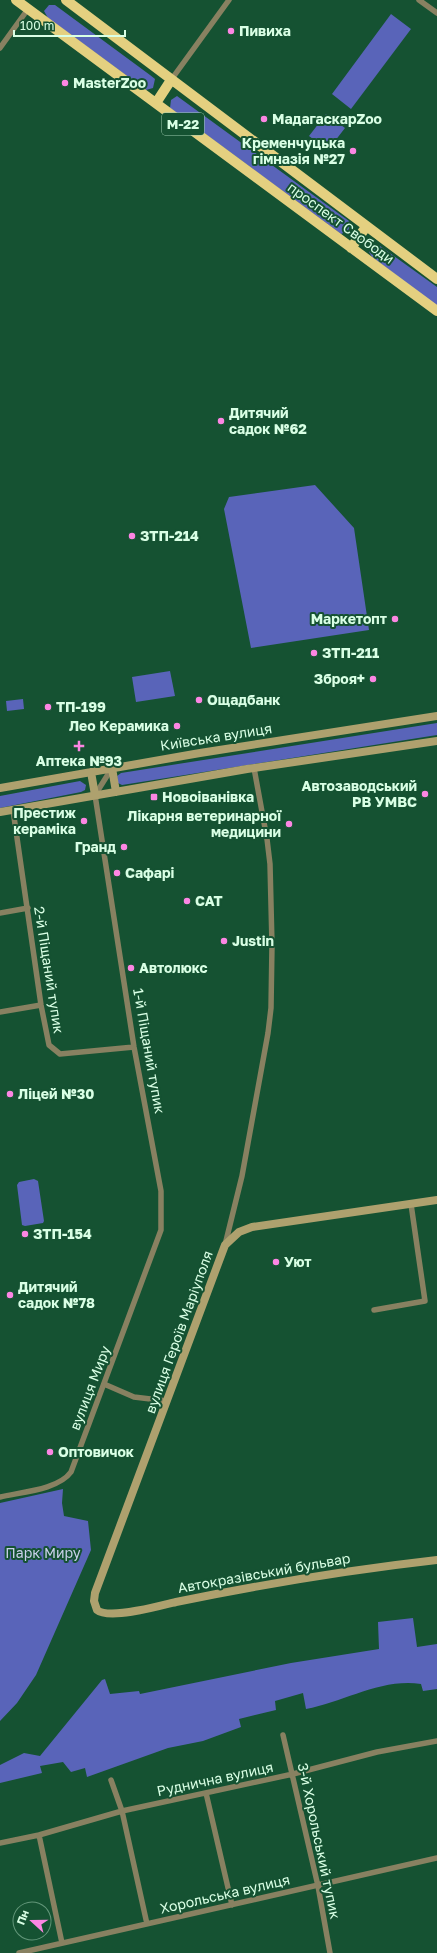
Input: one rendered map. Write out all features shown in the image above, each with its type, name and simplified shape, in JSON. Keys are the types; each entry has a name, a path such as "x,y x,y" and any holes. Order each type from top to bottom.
{"highway":[{"name":"проспект Свободи","path":"16,0 437,311"},
{"path":"28,9 35,0"},
{"name":"проспект Свободи","path":"66,0 437,279"},
{"path":"156,103 171,80"},
{"path":"351,248 366,227"}],"street":[{"path":"171,80 230,0"},
{"path":"419,0 437,13"},
{"path":"0,48 28,9"},
{"name":"Київська вулиця","path":"0,788 112,768 437,716"},
{"path":"0,812 254,768 437,741"},
{"path":"112,768 116,792"},
{"path":"95,795 112,768"},
{"path":"225,1245 235,1210 267,1040 271,1008 272,945 270,864 268,839 254,768"},
{"path":"91,772 95,795"},
{"name":"1-й Піщаний тупик","path":"95,795 134,1047 161,1191 162,1220 158,1240"},
{"name":"2-й Піщаний тупик","path":"13,810 41,1005 49,1045 60,1054 134,1047"},
{"path":"0,913 28,908"},
{"path":"0,1012 41,1005"},
{"name":"вулиця Героїв Маріуполя","path":"97,1610 94,1601 95,1594 225,1245 239,1232 252,1227 437,1200"},
{"path":"374,1310 425,1301 411,1204"},
{"name":"вулиця Миру","path":"0,1497 55,1484 66,1478 71,1472 158,1240"},
{"path":"104,1384 134,1397 167,1401"},
{"name":"Автокразівський бульвар","path":"97,1610 100,1613 107,1614 126,1612 314,1575 437,1560"},
{"name":"3-й Хорольський тупик","path":"283,1735 318,1886 330,1953"},
{"name":"Руднична вулиця","path":"0,1843 39,1835 122,1811 293,1774 378,1752 437,1741"},
{"path":"111,1780 122,1811 147,1924"},
{"path":"206,1793 232,1905"},
{"path":"39,1835 62,1943"},
{"name":"Хорольська вулиця","path":"19,1953 437,1858"}],"green space":[{"path":"49,5 55,5 150,75 155,79 153,88 146,90 48,18 44,11"},
{"path":"391,14 411,29 351,109 332,94"},
{"path":"177,96 349,221 350,225 348,231 341,234 170,108 171,100"},
{"path":"326,114 345,128 328,150 309,136"},
{"path":"376,245 380,246 437,287 437,306 372,257 369,252"},
{"path":"315,485 354,528 369,630 251,648 224,509 229,497"},
{"path":"170,671 175,696 136,702 132,677"},
{"path":"23,699 24,709 7,711 6,701"},
{"path":"437,723 437,735 122,785 118,783 117,776 121,773"},
{"path":"80,781 86,785 85,790 81,792 0,808 0,796"},
{"path":"34,1179 38,1181 44,1221 43,1223 25,1226 22,1225 17,1185 19,1182"},
{"name":"Парк Миру","path":"63,1489 62,1503 64,1516 88,1521 91,1550 36,1675 17,1703 0,1721 0,1503"},
{"path":"413,1618 417,1647 437,1644 437,1689 423,1691 421,1684 392,1684 377,1687 320,1706 306,1709 303,1693 275,1701 276,1710 239,1719 241,1727 203,1741 168,1748 87,1777 85,1768 71,1772 63,1762 40,1766 42,1773 0,1783 0,1765 24,1753 40,1756 102,1680 105,1679 110,1694 139,1691 140,1694 291,1663 379,1649 378,1622"}],"place":[{"name":"Пивиха","path":"231,31"},
{"name":"MasterZoo","path":"65,83"},
{"name":"МадагаскарZoo","path":"264,119"},
{"name":"Кременчуцька гімназія №27","path":"353,151"},
{"name":"Дитячий садок №62","path":"221,421"},
{"name":"ЗТП-214","path":"132,536"},
{"name":"Маркетопт","path":"395,619"},
{"name":"ЗТП-211","path":"314,653"},
{"name":"Зброя+","path":"373,679"},
{"name":"Ощадбанк","path":"199,700"},
{"name":"ТП-199","path":"48,707"},
{"name":"Лео Керамика","path":"177,726"},
{"name":"Аптека №93","path":"79,746"},
{"name":"Автозаводський РВ УМВС","path":"425,794"},
{"name":"Новоіванівка","path":"154,797"},
{"name":"Престиж кераміка","path":"84,821"},
{"name":"Лікарня ветеринарної медицини","path":"289,824"},
{"name":"Гранд","path":"124,847"},
{"name":"Сафарі","path":"117,873"},
{"name":"САТ","path":"187,901"},
{"name":"Justin","path":"224,941"},
{"name":"Автолюкс","path":"131,968"},
{"name":"Ліцей №30","path":"10,1094"},
{"name":"ЗТП-154","path":"25,1234"},
{"name":"Уют","path":"276,1262"},
{"name":"Дитячий садок №78","path":"10,1295"},
{"name":"Оптовичок","path":"50,1452"}]}
